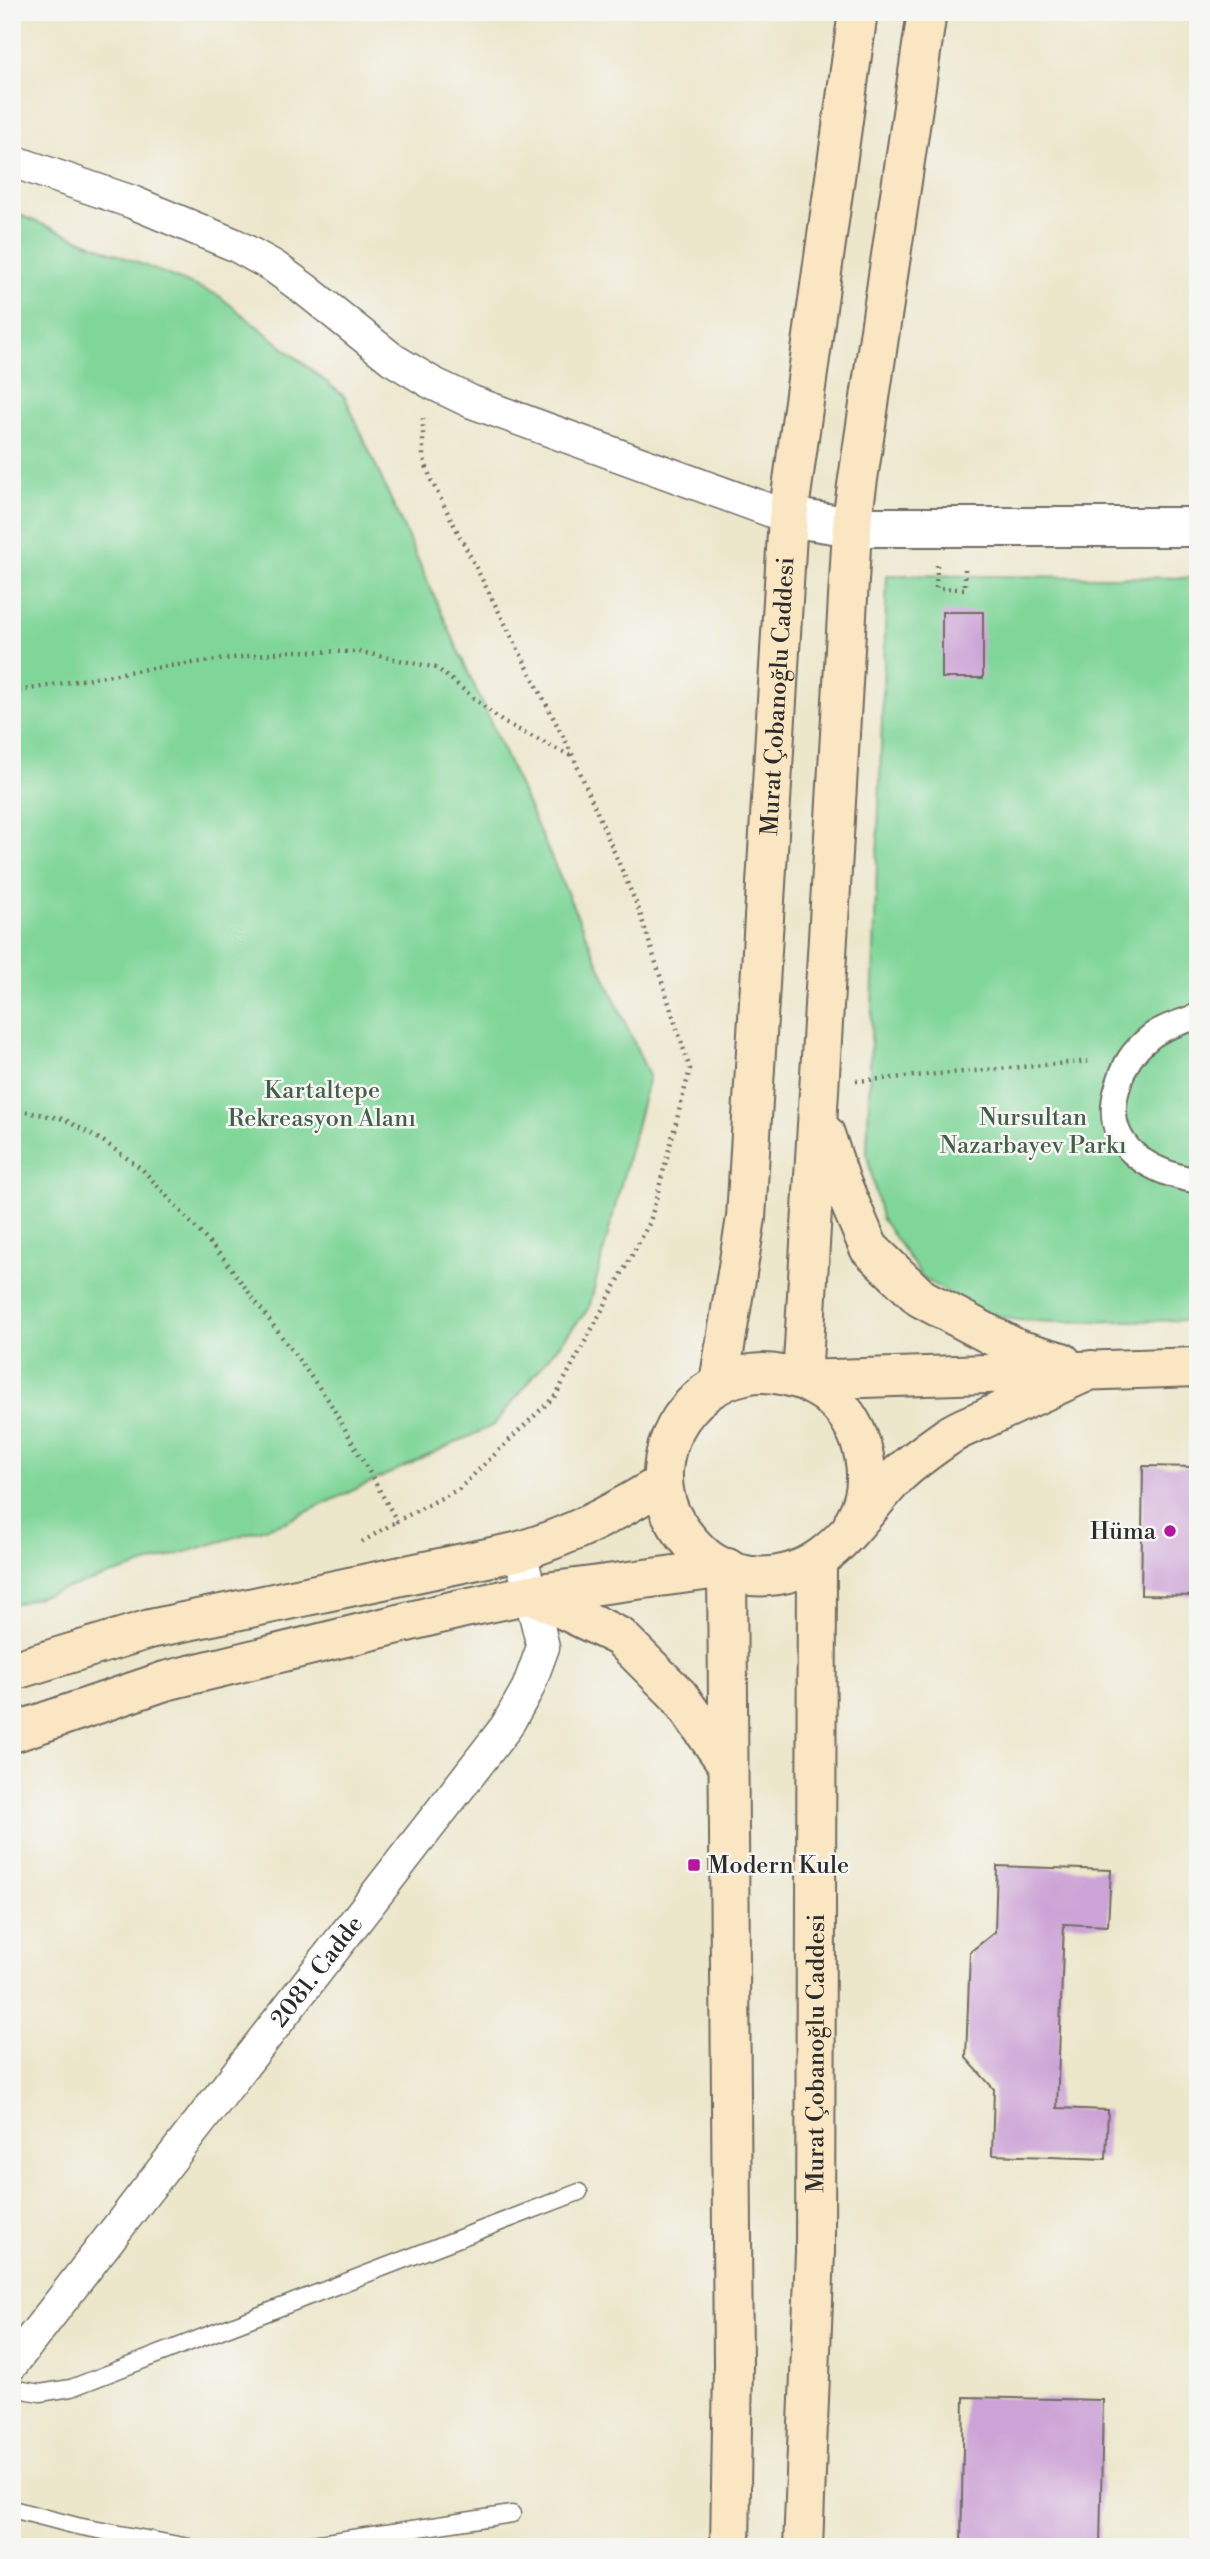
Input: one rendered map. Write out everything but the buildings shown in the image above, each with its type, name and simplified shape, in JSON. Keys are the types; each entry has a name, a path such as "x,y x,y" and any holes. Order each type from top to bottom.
{"main road":[{"name":"Murat Çobanoğlu Caddesi","path":"719,1383 746,1218 788,517 859,12"},
{"path":"802,1380 853,527 927,12"},
{"path":"820,1099 841,1182 869,1248 921,1298 1017,1349 1091,1370"},
{"path":"802,1380 1198,1367"},
{"path":"830,1551 859,1512 866,1481 863,1449 850,1420 830,1396 802,1380 774,1373 746,1374 719,1383 694,1401 676,1424 665,1453 663,1483 670,1512 685,1538 707,1559 743,1575 765,1577 793,1572 830,1551 898,1475 950,1435 1091,1370"},
{"path":"12,1671 150,1629 520,1551 564,1537 610,1516 663,1483"},
{"name":"Murat Çobanoğlu Caddesi","path":"803,2547 815,2252 830,1551"},
{"path":"12,1733 164,1681 460,1609 531,1594 727,1568"},
{"path":"727,1568 733,2351 730,2547"},
{"path":"531,1594 620,1637 680,1696 728,1765"}],"street":[{"path":"12,161 132,202 234,245 273,266 392,359 432,383 472,402 788,517 853,527 1198,527"},
{"path":"1198,1016 1151,1035 1128,1058 1115,1094 1113,1108 1117,1133 1131,1153 1153,1168 1198,1181"},
{"name":"2081. Cadde","path":"12,2364 506,1727 528,1688 543,1647 520,1551"}],"lane":[{"path":"12,2388 40,2393 71,2388 579,2192"},
{"path":"12,2510 77,2526 189,2547"},
{"path":"293,2547 513,2514"}],"path":[{"path":"12,1109 64,1119 103,1141 142,1169 225,1259 329,1401 397,1521 459,1489 556,1395 650,1222 690,1069 639,909 573,757 431,480 423,456 421,430 424,407 432,383"},
{"path":"946,565 937,565 936,588 965,589 965,565 956,565"},
{"path":"12,692 66,681 292,651 361,652 437,668 503,722 573,757"},
{"path":"820,1099 870,1081 1128,1058"}],"green space":[{"name":"Kartaltepe Rekreasyon Alanı","path":"12,212 218,295 345,397 649,1076 589,1308 494,1425 285,1522 12,1605"},
{"name":"Nursultan Nazarbayev Parkı","path":"887,575 1198,578 1198,1320 1056,1322 1016,1320 976,1310 923,1278 881,1218 867,1154"}],"place":[{"name":"Hüma","path":"1170,1531"},
{"name":"Modern Kule","path":"694,1865"}]}
